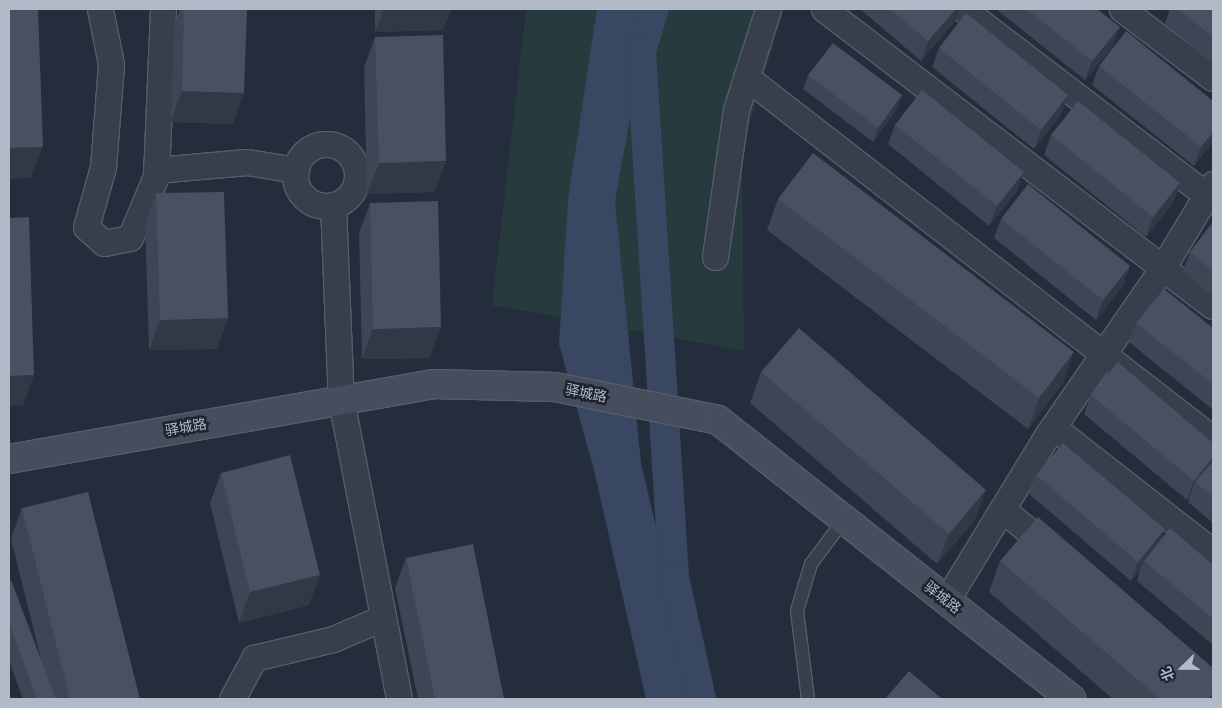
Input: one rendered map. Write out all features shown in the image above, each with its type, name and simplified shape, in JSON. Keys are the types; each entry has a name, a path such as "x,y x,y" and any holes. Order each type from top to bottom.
{"street":[{"path":"100,9 111,64 103,167 86,227 104,243 130,238 156,170 163,9"},
{"path":"715,257 736,110 768,9"},
{"path":"824,9 1213,306"},
{"path":"946,601 1053,426 1163,267 1211,193 963,9"},
{"path":"1122,9 1213,78"},
{"path":"746,77 1213,439"},
{"path":"328,144 343,149 356,165 356,186 343,202 333,205 313,203 299,189 296,170 299,160 313,147 328,144"},
{"path":"156,170 247,162 296,170"},
{"path":"333,205 341,400 399,699"},
{"name":"驿城路","path":"9,459 433,384 555,387 718,420 843,521 1071,699"},
{"path":"1053,426 1213,552"},
{"path":"1002,509 1070,564"},
{"path":"232,699 254,658 333,639 382,618"}],"lane":[{"path":"808,699 798,610 810,564 843,521"}],"shaded area":[{"path":"526,9 784,9 742,150 744,351 492,305"}],"water":[{"path":"597,9 650,9 615,201 641,463 696,699 646,699 594,470 559,344 568,199"}],"building":[{"path":"9,9 38,9 43,147 9,148"},
{"path":"184,9 247,9 244,93 182,91"},
{"path":"890,9 956,9 928,41"},
{"path":"1027,9 1097,9 1120,27 1092,61"},
{"path":"1178,9 1213,9 1213,37"},
{"path":"966,13 1068,95 1041,130 939,48"},
{"path":"1126,31 1213,101 1213,132 1201,147 1099,66"},
{"path":"443,35 446,161 379,163 375,37"},
{"path":"833,43 902,95 878,128 808,75"},
{"path":"922,90 1024,172 997,206 895,125"},
{"path":"1078,101 1180,183 1153,217 1051,135"},
{"path":"813,153 1074,352 1039,398 778,199"},
{"path":"1028,184 1130,266 1103,300 1001,219"},
{"path":"224,192 228,318 160,320 156,193"},
{"path":"438,201 441,327 373,329 370,203"},
{"path":"29,217 34,375 9,376 9,218"},
{"path":"1213,222 1213,271 1190,252"},
{"path":"1164,289 1213,328 1213,384 1136,323"},
{"path":"799,328 986,490 949,534 761,372"},
{"path":"1118,362 1213,443 1213,457 1194,481 1091,395"},
{"path":"1063,443 1165,529 1138,562 1036,475"},
{"path":"290,455 320,575 250,592 221,473"},
{"path":"1213,461 1213,497 1195,482"},
{"path":"88,492 140,699 70,699 22,508"},
{"path":"1038,517 1213,668 1213,693 1208,699 1160,699 1000,561"},
{"path":"1170,528 1213,565 1213,619 1144,561"},
{"path":"473,544 504,699 435,699 406,558"},
{"path":"11,580 56,699 37,699 9,623 9,581"},
{"path":"909,671 942,699 885,699"}],"waterway":[{"path":"654,9 641,51 674,577 701,699"}]}
